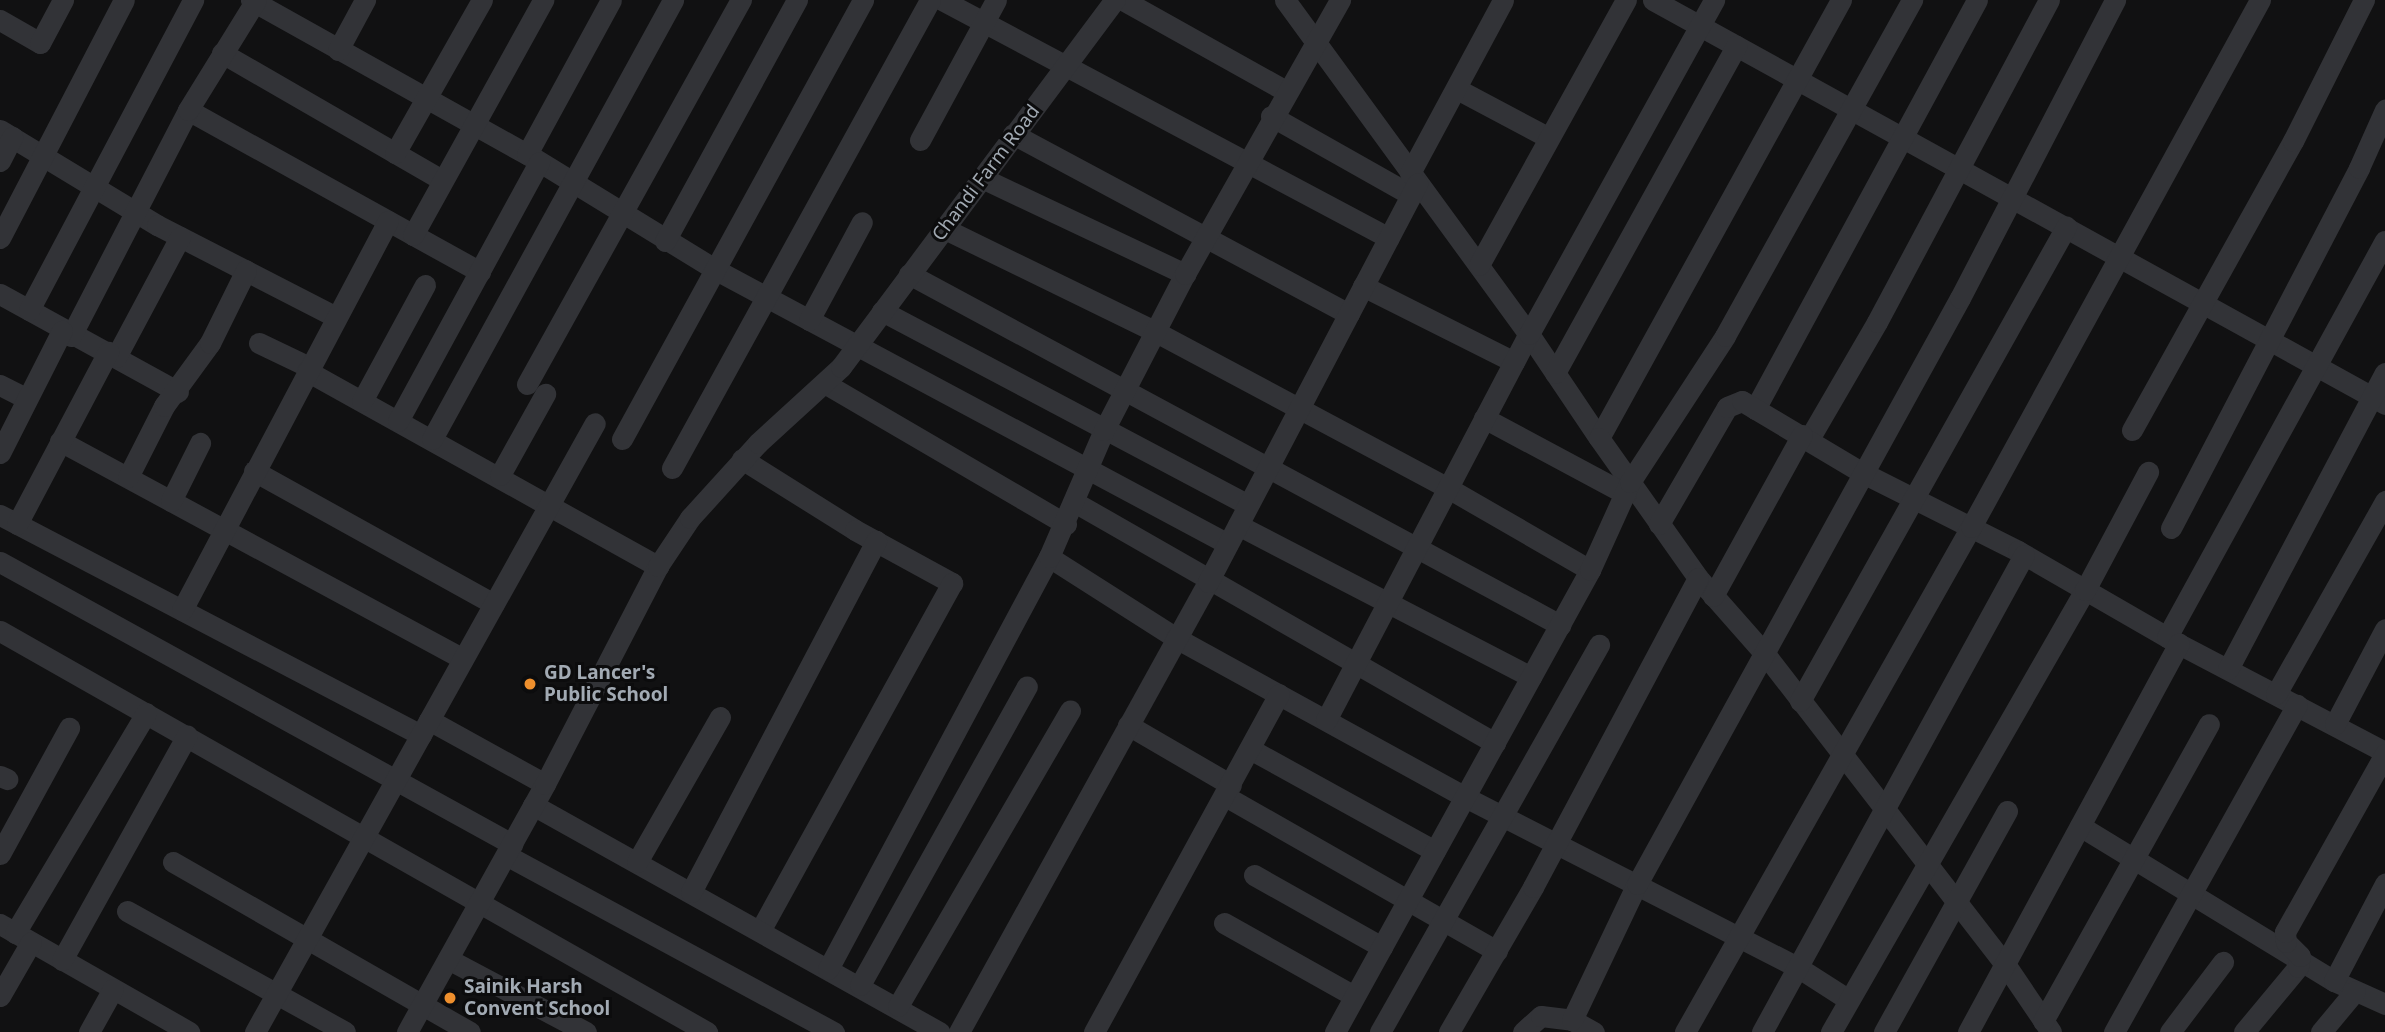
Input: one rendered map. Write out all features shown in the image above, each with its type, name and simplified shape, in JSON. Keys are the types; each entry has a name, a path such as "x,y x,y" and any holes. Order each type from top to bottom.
{"street":[{"path":"0,20 40,43 63,0"},
{"path":"0,238 124,0"},
{"path":"29,310 193,0"},
{"path":"338,50 365,0"},
{"path":"395,153 482,0"},
{"path":"413,235 543,0"},
{"path":"398,421 480,272 611,0"},
{"path":"432,439 673,0"},
{"path":"500,475 536,389 622,215 741,0"},
{"path":"665,241 797,0"},
{"path":"622,439 718,271 863,0"},
{"path":"672,468 930,0"},
{"path":"942,0 1389,238"},
{"path":"920,140 996,0"},
{"name":"Chandi Farm Road","path":"407,1032 545,784 658,566 710,491 826,384 857,346 1115,0"},
{"path":"1123,0 1286,91"},
{"path":"1285,0 1413,184 1479,265 1529,334 1599,438 1628,488 1659,524 1698,578 1765,654 1841,756 2005,964 2040,1024"},
{"path":"828,969 1066,524 1104,430 1157,332 1204,236 1340,0"},
{"path":"959,1032 1208,582 1389,238 1457,89 1503,0"},
{"path":"1479,265 1626,0"},
{"path":"1653,0 1851,111 2013,196 2379,401"},
{"path":"1326,720 1529,334 1714,0"},
{"path":"1599,438 1841,0"},
{"path":"1335,1032 1590,570 1628,488 1725,337 1912,0"},
{"path":"1755,408 1905,140 1977,0"},
{"path":"1713,596 1960,167 2049,0"},
{"path":"1572,1020 1637,884 2013,196 2115,0"},
{"path":"1685,1032 1971,527 2117,256 2260,0"},
{"path":"2132,430 2364,0"},
{"path":"0,453 26,398 66,333 188,110 254,1 425,100 533,158 622,215 718,271 1089,471 1389,602 1531,677"},
{"path":"1555,373 1736,46"},
{"path":"222,53 442,180"},
{"path":"1457,89 1549,138"},
{"path":"188,110 480,272"},
{"path":"2171,528 2271,341 2385,110"},
{"path":"1271,116 1413,184"},
{"path":"0,161 6,134 180,237 336,317"},
{"path":"1013,134 1349,314"},
{"path":"982,178 1185,274"},
{"path":"182,610 388,221"},
{"path":"809,320 862,222"},
{"path":"1800,701 1917,500 2066,227"},
{"path":"945,229 1157,332 1298,410 1448,488 1590,570"},
{"path":"180,237 60,442 8,519 182,610 545,784"},
{"path":"1968,1032 2080,826 2173,640 2316,366 2385,242"},
{"path":"128,477 164,406 178,392 210,343 246,270"},
{"path":"909,274 1560,625"},
{"path":"362,401 425,285"},
{"path":"1363,286 1514,362"},
{"path":"0,294 66,333 178,392"},
{"path":"882,311 1248,505"},
{"path":"259,343 500,475 658,566"},
{"path":"2228,668 2379,401 2385,373"},
{"path":"826,384 1066,524"},
{"path":"0,385 26,398"},
{"path":"1659,524 1727,407 1736,401 1755,408 1863,473 2024,555 2173,640 2385,753 2285,932 2286,942 2301,961"},
{"path":"1485,418 1628,488"},
{"path":"255,1032 552,505 595,423"},
{"path":"60,442 463,659"},
{"path":"171,501 200,443"},
{"path":"742,459 876,541 952,583 760,931"},
{"path":"254,471 494,604"},
{"path":"1831,1032 2085,590 2148,472"},
{"path":"2276,694 2385,500"},
{"path":"1076,503 1356,667 1494,743"},
{"path":"691,892 876,541"},
{"path":"1762,1032 2024,555"},
{"path":"1049,557 1176,639 1465,797 1637,884 1737,939 1799,968 1849,1000"},
{"path":"0,562 126,635 397,778 509,849 834,1032"},
{"path":"1449,1032 1556,844 1698,578"},
{"path":"2335,724 2385,629"},
{"path":"0,631 365,835 478,904 707,1032"},
{"path":"1380,1032 1599,645"},
{"path":"860,985 1027,687"},
{"path":"1094,1032 1279,694"},
{"path":"2114,1032 2297,705"},
{"path":"898,1006 1070,710"},
{"path":"0,996 15,933 146,713"},
{"path":"637,862 720,717"},
{"path":"2040,1024 2209,724"},
{"path":"1128,725 1228,791 1497,951"},
{"path":"0,854 69,728"},
{"path":"62,960 187,736"},
{"path":"1250,749 1435,851"},
{"path":"533,805 898,1006 940,1032"},
{"path":"1885,1032 2007,811"},
{"path":"2080,826 2133,860 2192,892 2334,982 2385,1004"},
{"path":"173,862 306,941 470,1032"},
{"path":"1254,875 1382,947"},
{"path":"2334,982 2385,884"},
{"path":"127,911 345,1032"},
{"path":"1224,923 1354,996"},
{"path":"15,933 113,989 175,1029"},
{"path":"448,959 586,1032"},
{"path":"2170,1032 2223,961"},
{"path":"2244,1032 2301,961"},
{"path":"89,1032 113,989"},
{"path":"2321,1032 2355,991"},
{"path":"1523,1032 1541,1016 1572,1020 1594,1032"}],"place":[{"name":"GD Lancer's Public School","path":"530,684"},
{"name":"Sainik Harsh Convent School","path":"450,998"}]}
